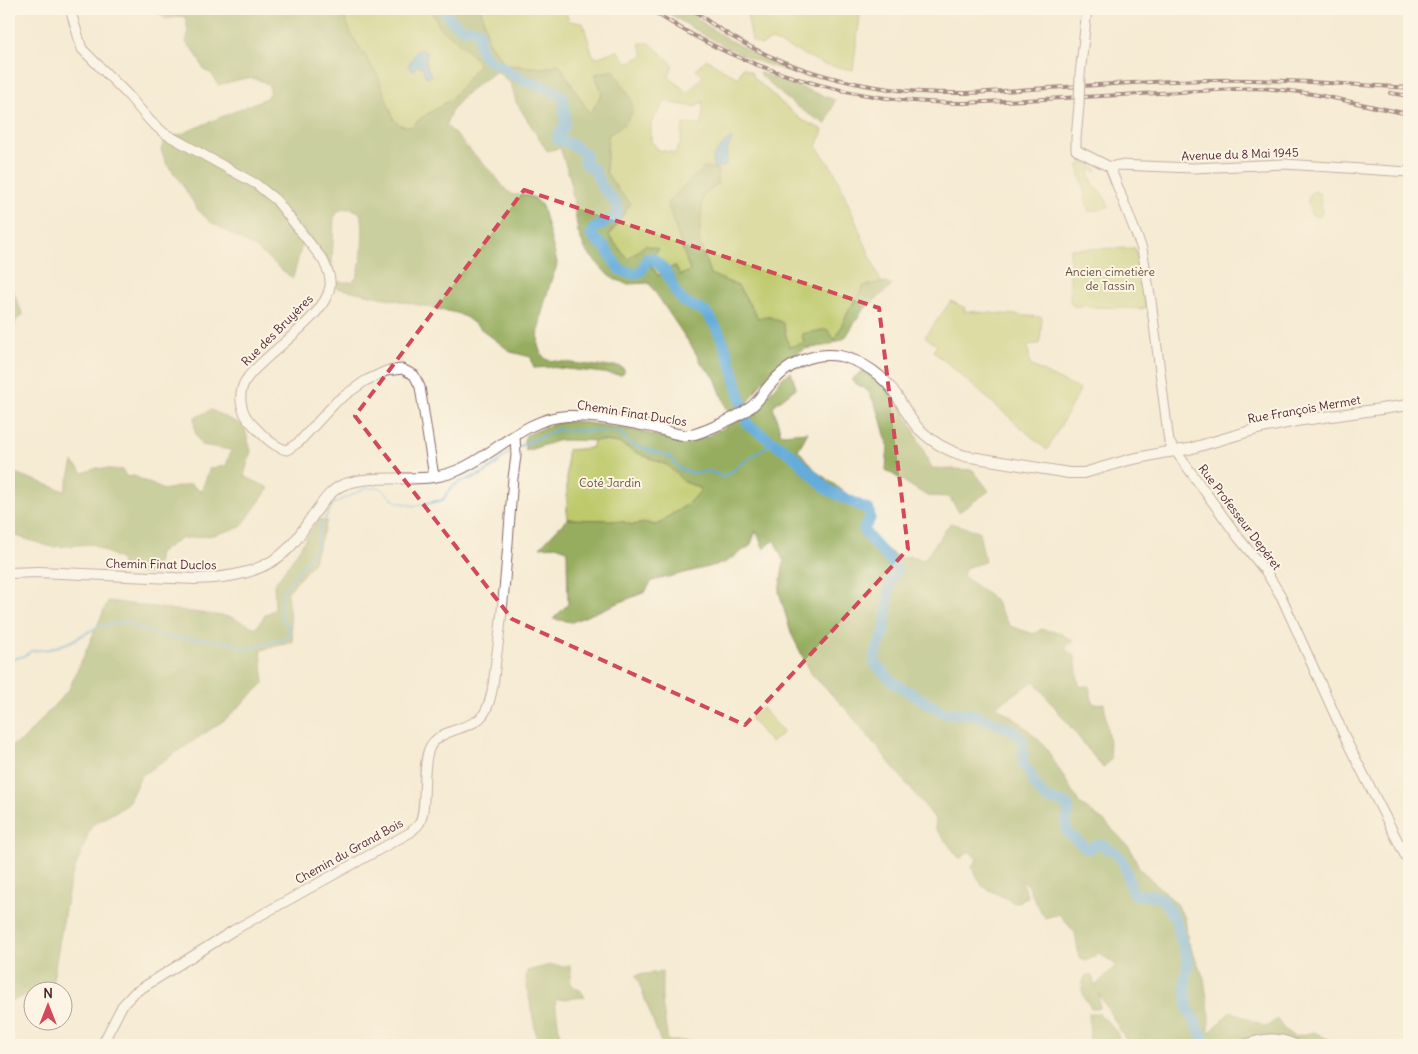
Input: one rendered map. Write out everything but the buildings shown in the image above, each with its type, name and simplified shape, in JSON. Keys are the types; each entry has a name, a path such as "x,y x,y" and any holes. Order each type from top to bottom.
{"main road":[{"name":"Chemin Finat Duclos","path":"9,573 38,572 195,579 218,579 235,576 269,564 283,554 292,545 329,494 343,484 367,479 425,479 455,472 516,444 542,422 568,416 650,427 686,435 695,434 748,410 775,378 789,366 801,360 819,356 836,356 853,360 870,368 895,393 918,429 949,452 1069,473 1084,473 1128,460 1175,450"},
{"name":"Rue François Mermet","path":"1175,450 1189,449 1250,431 1296,421 1409,405"},
{"path":"1245,1045 1270,1038 1284,1040 1296,1045"}],"street":[{"name":"Rue des Bruyères","path":"70,9 82,49 128,95 150,121 164,133 256,184 276,200 323,260 328,271 330,288 322,304 291,337 247,378 242,387 242,406 248,421 278,448 287,450 299,442 337,401 365,380 386,371 402,369 414,375 420,386 434,477"},
{"name":"Avenue du 8 Mai 1945","path":"1087,9 1080,75 1076,150 1110,167 1118,165 1193,168 1284,164 1409,172"},
{"name":"Rue Professeur Depéret","path":"1110,167 1142,250 1155,331 1169,442 1238,537 1266,572 1281,596 1352,752 1409,863"},
{"name":"Chemin du Grand Bois","path":"102,1045 122,1006 134,993 234,930 411,832 419,824 422,815 426,760 430,747 440,737 482,717 486,711 491,694 501,627 516,444"}],"highlighted area":[{"path":"524,190 879,308 908,549 745,725 512,619 355,416"}],"green space":[{"path":"159,9 341,9 352,35 378,76 394,120 400,125 411,127 450,99 478,65 477,60 440,28 431,9 481,9 489,43 506,65 544,68 559,64 590,114 602,93 595,74 614,70 626,90 632,105 632,112 628,120 608,135 606,172 618,190 631,203 609,236 628,259 645,245 658,249 650,264 658,276 675,266 680,275 690,271 667,203 705,167 718,170 717,184 703,196 699,240 710,274 738,286 758,318 770,317 783,323 789,347 804,343 802,334 827,329 835,340 848,312 864,286 884,282 892,286 863,310 845,338 829,345 804,349 761,383 747,404 728,412 715,378 702,364 649,283 626,284 609,276 586,251 578,232 570,178 560,148 547,151 516,102 511,84 497,71 466,94 454,108 446,125 506,190 513,195 523,194 535,198 542,206 557,262 546,296 541,320 538,336 540,350 547,360 597,366 619,366 624,369 624,373 622,375 550,367 534,368 531,357 511,352 467,318 457,313 337,288 337,282 352,282 359,271 363,225 360,214 353,209 338,211 334,218 332,265 329,267 309,237 301,248 293,278 257,249 209,221 198,210 178,178 167,165 161,150 166,137 179,135 266,98 270,92 269,86 257,79 251,78 218,85 212,74 205,71 195,52 186,43 188,33 186,19 182,16 166,19 159,14"},
{"path":"320,9 470,9 494,65 391,162"},
{"path":"481,9 565,9 569,21 583,23 592,53 596,58 617,50 628,63 644,55 639,43 650,43 673,64 669,77 687,92 703,76 696,70 706,59 738,78 743,67 752,73 755,79 800,119 823,130 817,147 835,172 881,282 864,286 848,312 835,341 802,334 804,343 789,347 770,317 758,318 738,286 710,274 699,240 703,196 717,184 717,170 668,203 690,271 680,276 674,266 658,276 650,264 628,259 609,236 630,203 618,190 606,172 608,135 619,128 602,93 590,115 559,64 544,68 506,65 489,43","holes":["703,101 702,125 683,124 681,141 675,153 659,150 651,141 651,123 665,102 695,107"]},
{"path":"661,9 686,9 730,40 778,64 811,76 810,78 743,55 711,39"},
{"path":"746,9 861,9 853,70 826,65 772,40 761,45 752,41"},
{"path":"758,72 835,100 826,124 790,101"},
{"path":"1082,162 1086,162 1097,169 1097,171 1089,170 1090,176 1109,207 1089,212 1078,166"},
{"path":"1314,191 1320,194 1322,214 1318,217 1311,214 1308,204 1309,195"},
{"name":"Ancien cimetière de Tassin","path":"1135,248 1146,307 1142,309 1073,306 1070,302 1070,249"},
{"path":"9,281 23,315 16,320 11,342 9,343"},
{"path":"951,301 965,308 964,311 1042,317 1040,344 1028,345 1030,365 1080,390 1047,450 933,351 937,345 925,337"},
{"path":"870,368 899,400 932,468 973,470 989,491 959,512 949,497 927,496 886,470 888,446 879,413 869,392 851,380"},
{"path":"791,372 796,388 773,406 781,434 808,432 798,450 817,472 869,510 866,536 899,558 910,556 924,560 950,523 979,531 985,562 965,568 963,576 994,599 1010,626 1034,634 1041,629 1060,633 1073,641 1065,649 1075,656 1079,686 1089,686 1093,704 1104,703 1111,759 1103,768 1034,681 996,706 1021,723 1045,746 1080,804 1105,822 1130,848 1140,869 1174,901 1185,918 1188,941 1204,978 1209,1012 1209,1033 1231,1011 1266,1027 1277,1019 1284,1029 1294,1037 1314,1032 1334,1042 1335,1045 1129,1045 1099,994 1100,1008 1091,1008 1082,992 1082,985 1086,975 1092,975 1095,986 1116,965 1099,953 1087,961 1079,957 1075,933 1059,914 1045,918 1027,884 1021,881 1028,897 1015,903 982,886 972,867 977,859 969,851 960,859 935,828 936,820 846,709 812,675 791,633 779,592 784,562 774,540 764,549 756,531 750,546 724,563 652,581 645,592 572,622 553,619 568,604 567,550 556,546 540,547 567,519 610,520 632,525 660,524 685,506 701,491 700,488 683,481 667,465 619,443 560,440 526,451 524,441 526,435 557,423 574,421 628,429 687,442 708,436 754,412 782,378"},
{"path":"211,410 244,426 251,451 244,476 269,488 241,527 214,535 180,539 159,553 156,574 124,572 121,560 92,544 52,547 9,534 9,471 65,491 73,462 83,473 97,468 122,470 127,477 134,476 164,490 191,484 201,492 210,468 226,466 231,450 201,445 195,432 194,418"},
{"name":"Coté Jardin","path":"595,440 619,443 667,465 683,481 700,488 701,491 685,506 660,524 632,525 624,522 567,519 567,450 591,448"},
{"path":"318,519 327,521 313,563 287,593 293,642 261,650 264,683 226,719 141,776 127,805 92,825 70,881 53,982 22,982 22,997 9,1002 9,747 23,740 69,689 108,601 231,617 256,628 265,615 275,609 274,585"},
{"path":"762,708 784,732 771,743 750,718"},
{"path":"550,965 570,966 571,985 581,991 585,997 555,1000 561,1045 538,1045 526,981 527,971"},
{"path":"662,972 662,1002 668,1041 697,1041 711,1045 662,1045 636,975"},
{"path":"1089,1013 1099,1013 1116,1031 1120,1040 1116,1045 1090,1045"}],"water":[{"path":"422,49 427,53 426,64 431,75 429,78 425,76 423,67 417,66 413,71 408,66 417,51"},
{"path":"729,139 732,139 727,151 726,165 713,169 713,156"}],"waterway":[{"path":"444,9 450,18 462,28 477,30 480,34 479,44 482,53 488,60 515,76 538,86 544,86 562,96 565,120 564,127 557,137 558,140 569,143 586,154 584,162 594,169 602,187 615,202 618,210 615,217 593,229 591,235 604,246 619,269 626,272 636,274 642,270 647,259 652,258 666,272 681,299 707,314 727,351 748,425 791,454 828,490 869,510 870,519 864,528 866,533 897,570 890,583 884,634 875,653 875,664 894,683 944,713 973,714 1013,730 1023,741 1023,765 1031,774 1033,782 1045,798 1066,804 1069,809 1066,824 1067,832 1086,848 1090,849 1100,844 1118,855 1125,868 1133,893 1153,895 1163,900 1175,919 1188,962 1185,981 1188,1009 1207,1045"},
{"path":"518,447 557,430 619,432 632,445 669,456 680,469 694,473 709,471 723,477 773,442"},
{"path":"9,660 24,656 31,651 50,649 70,642 99,626 125,622 163,637 219,640 247,649 287,638 289,628 280,614 282,592 317,546 319,530 333,504 366,488 381,488 395,501 414,506 443,500 456,484 484,473 512,450"}],"railway":[{"path":"650,9 685,31 761,66 801,80 841,90 882,97 924,102 965,103 1256,88 1315,94 1409,114"},
{"path":"692,9 754,49 787,63 822,75 858,84 930,93 967,93 1152,82 1237,80 1409,88"},
{"path":"1390,93 1409,96"}]}
